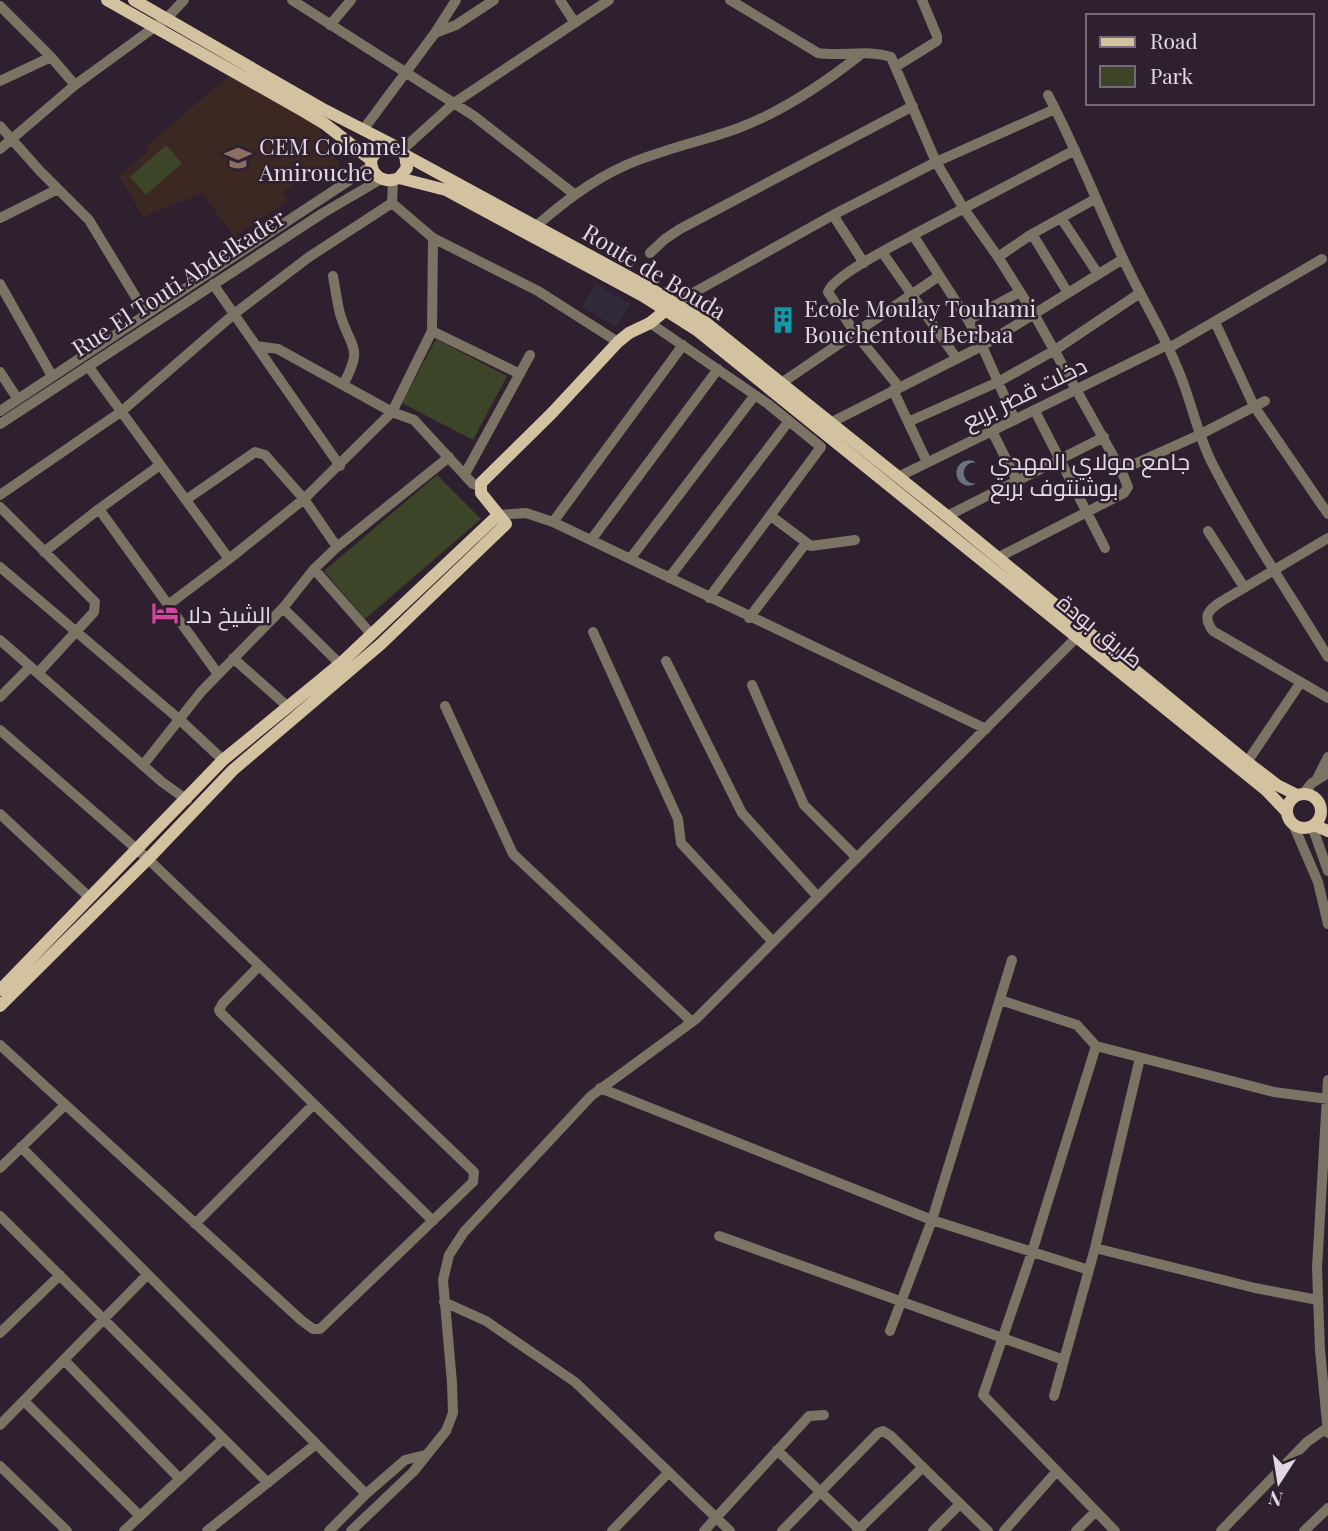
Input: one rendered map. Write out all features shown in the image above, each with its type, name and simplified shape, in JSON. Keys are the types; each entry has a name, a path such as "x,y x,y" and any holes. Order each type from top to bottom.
{"main road":[{"path":"107,0 325,124 391,180 407,168 401,150 389,146 380,148 371,163"},
{"name":"Route de Bouda","path":"134,0 536,226 671,306 886,484"},
{"name":"Route de Bouda","path":"391,180 446,190 705,322 898,477"},
{"path":"502,519 481,493 480,486 618,342 629,333 650,323 671,306"},
{"name":"طريق بودة","path":"898,477 997,558 1272,795 1287,811"},
{"name":"طريق بودة","path":"886,484 1077,638 1146,686 1277,785 1300,795"},
{"path":"0,990 223,760 340,664 502,519"},
{"path":"0,1006 233,770 381,644 502,519"},
{"path":"1300,795 1309,795 1318,801 1324,815 1313,825 1303,828 1293,824 1287,811 1290,802 1300,795"},
{"path":"1313,825 1328,831"}],"street":[{"path":"0,149 75,85 156,28 184,0"},
{"path":"292,0 454,103 574,194"},
{"path":"330,25 351,0"},
{"path":"363,130 435,33 456,0"},
{"path":"435,33 456,25 494,0"},
{"path":"560,0 575,23"},
{"path":"401,150 454,103 609,0"},
{"path":"730,0 810,49 829,55 887,56 897,66 936,162 1034,314 1121,470 1127,491 997,558"},
{"path":"897,66 937,41 922,0"},
{"path":"0,6 75,85"},
{"path":"536,226 574,194 624,166 737,129 776,111 817,88 860,55"},
{"path":"0,81 51,57"},
{"path":"1048,95 1123,259 1168,346 1199,435 1242,518 1328,657"},
{"path":"650,253 680,229 912,106"},
{"path":"671,306 833,215 936,162 1055,109"},
{"path":"0,126 89,220 146,314"},
{"path":"927,462 896,389 828,292 833,284 882,252 1075,150"},
{"name":"Rue El Touti Abdelkader","path":"0,411 371,163"},
{"path":"391,180 392,203 433,237 538,291 618,342"},
{"name":"Rue El Touti Abdelkader","path":"0,424 323,213 391,180"},
{"path":"0,218 58,188"},
{"path":"998,257 1032,234 1095,199"},
{"path":"0,495 122,411 234,314 309,257 392,203"},
{"path":"833,215 864,263"},
{"path":"1061,218 1098,274"},
{"path":"1032,234 1068,293"},
{"path":"913,235 968,320 1015,420"},
{"path":"168,605 304,499 340,466 391,412 432,331 433,237"},
{"path":"882,252 957,359"},
{"name":"دخلت قصر بربع","path":"898,477 1215,322 1322,258"},
{"path":"830,423 982,346 1123,259"},
{"path":"332,276 341,315 355,346 356,357 343,385"},
{"path":"780,384 939,276"},
{"path":"0,284 52,376"},
{"path":"213,284 340,466"},
{"path":"968,320 1020,292"},
{"path":"908,422 998,382 1055,350 1140,293"},
{"path":"1215,322 1259,403 1328,514"},
{"path":"650,323 755,395 821,448 709,598"},
{"path":"432,331 520,374"},
{"path":"553,522 683,345"},
{"path":"256,346 278,349 391,412 414,420 473,484 480,486"},
{"path":"465,474 530,355"},
{"path":"88,366 229,559"},
{"path":"591,540 718,369"},
{"path":"0,372 17,398"},
{"path":"630,559 755,395"},
{"path":"1121,470 1199,435 1259,403"},
{"path":"1035,411 1105,548"},
{"path":"669,578 789,421"},
{"path":"992,431 1017,481"},
{"path":"947,516 1104,437"},
{"path":"187,499 255,452 265,455 304,499 337,547"},
{"path":"143,765 218,674 283,608 314,569 337,547 449,457"},
{"path":"44,552 160,465"},
{"path":"0,507 95,603 94,612 76,631 0,697"},
{"path":"99,509 218,674"},
{"path":"502,519 513,513 536,515 553,522 986,729"},
{"path":"771,516 806,543 815,546 855,540"},
{"path":"1208,531 1244,587"},
{"path":"1328,538 1244,587 1209,609 1206,614 1213,631 1328,698"},
{"path":"749,618 806,543"},
{"path":"0,567 179,719 223,760"},
{"path":"314,569 372,635"},
{"path":"283,608 340,664"},
{"path":"593,632 678,819 681,843 773,942"},
{"path":"351,1531 413,1472 446,1431 453,1413 443,1280 449,1255 464,1232 590,1096 692,1022 1077,638"},
{"path":"0,640 187,800"},
{"path":"233,658 288,706"},
{"path":"666,661 742,813 818,897"},
{"path":"1247,762 1301,682"},
{"path":"752,685 804,805 857,858"},
{"path":"444,706 513,854 692,1022"},
{"path":"0,730 148,859 474,1172 473,1182 318,1330 301,1320 0,1045"},
{"path":"1316,780 1328,757"},
{"path":"1300,795 1328,773"},
{"path":"0,814 90,898"},
{"path":"1293,824 1316,874 1328,924"},
{"path":"1313,825 1328,871"},
{"path":"890,1331 932,1220 1012,960"},
{"path":"259,966 219,1010 433,1221"},
{"path":"1000,1000 1077,1025 1096,1046 1274,1092 1327,1099"},
{"path":"1096,1046 1032,1252 983,1395 1115,1531"},
{"path":"1054,1396 1095,1248 1140,1058"},
{"path":"1221,1531 1307,1442 1327,1429 1318,1300 1318,1256 1328,1080"},
{"path":"600,1088 932,1220 1089,1270"},
{"path":"195,1224 314,1104"},
{"path":"0,1168 65,1105"},
{"path":"21,1147 366,1494"},
{"path":"0,1216 268,1483"},
{"path":"719,1236 1064,1360"},
{"path":"1095,1248 1255,1288 1318,1300"},
{"path":"0,1333 60,1275"},
{"path":"0,1425 147,1275"},
{"path":"444,1302 486,1321 575,1382 730,1531"},
{"path":"64,1360 180,1479"},
{"path":"24,1401 140,1516"},
{"path":"704,1531 809,1416 824,1415"},
{"path":"782,1531 880,1431 891,1436 988,1531"},
{"path":"124,1531 223,1439"},
{"path":"208,1531 316,1444"},
{"path":"777,1450 859,1530 923,1467"},
{"path":"329,1531 405,1460 425,1455"},
{"path":"0,1466 67,1531"},
{"path":"1004,1531 1057,1471"},
{"path":"612,1531 669,1472"},
{"path":"933,1531 960,1504"},
{"path":"1304,1531 1328,1508"},
{"path":"1076,1531 1096,1511"}],"shaded area":[{"name":"CEM Colonnel Amirouche","path":"229,76 314,121 340,166 318,181 313,177 308,180 304,177 283,192 288,200 234,237 202,193 143,217 119,176 148,151 147,145"},
{"path":"596,284 630,304 616,327 582,307"}],"green space":[{"path":"166,145 182,163 146,195 130,177"},
{"path":"436,339 507,376 473,440 402,403"},
{"path":"437,475 481,519 365,619 324,571"}],"place":[{"name":"CEM Colonnel Amirouche","path":"238,158"},
{"name":"Ecole Moulay Touhami Bouchentouf Berbaa","path":"783,320"},
{"name":"جامع مولاي المهدي بوشنتوف بربع","path":"969,473"},
{"name":"الشيخ دلا","path":"165,613"}]}
